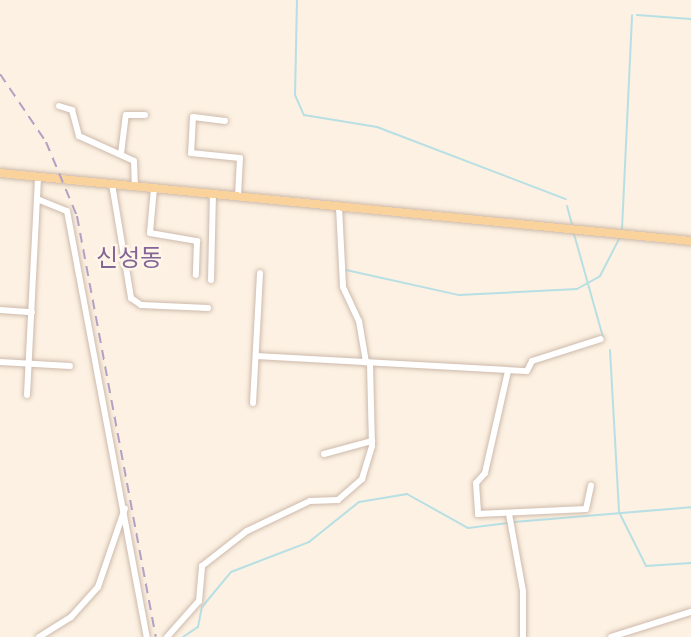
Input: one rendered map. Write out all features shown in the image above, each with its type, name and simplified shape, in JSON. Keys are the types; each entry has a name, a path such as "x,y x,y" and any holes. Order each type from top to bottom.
{"main road":[{"path":"0,173 691,241"}],"street":[{"path":"59,107 72,110 79,136 121,154 136,164 135,186"},
{"path":"121,154 126,116 145,116"},
{"path":"225,121 193,117 191,153 240,158 237,197"},
{"path":"27,395 38,177"},
{"path":"112,184 131,299 141,305 208,308"},
{"path":"154,188 150,233 197,241 196,275"},
{"path":"211,280 213,194"},
{"path":"37,199 67,211 126,506 147,637"},
{"path":"167,637 199,601 202,566 286,511 338,500 362,479 372,441 368,363 359,321 343,287 339,207"},
{"path":"253,403 260,273"},
{"path":"0,310 32,312"},
{"path":"256,356 527,371 532,361 601,340"},
{"path":"0,362 69,366"},
{"path":"508,371 485,473 475,489 479,516 586,509 592,486"},
{"path":"324,454 372,441"},
{"path":"38,637 61,625 97,587 126,506"},
{"path":"509,514 524,598 523,637"},
{"path":"611,637 691,612"}],"waterway":[{"path":"297,0 295,95 304,115 377,127 566,199"},
{"path":"622,229 632,15"},
{"path":"637,15 691,19"},
{"path":"567,206 572,225"},
{"path":"574,234 603,337"},
{"path":"346,270 459,295 577,289 600,276 619,239"},
{"path":"610,350 619,512 646,566 691,563"},
{"path":"183,637 198,627 202,607 231,572 309,542 359,502 407,494 468,528 508,523"},
{"path":"514,522 691,507"}],"railway":[{"path":"0,74 46,142 77,216 156,637"}],"district":[{"name":"신성동","path":"129,257"}]}
